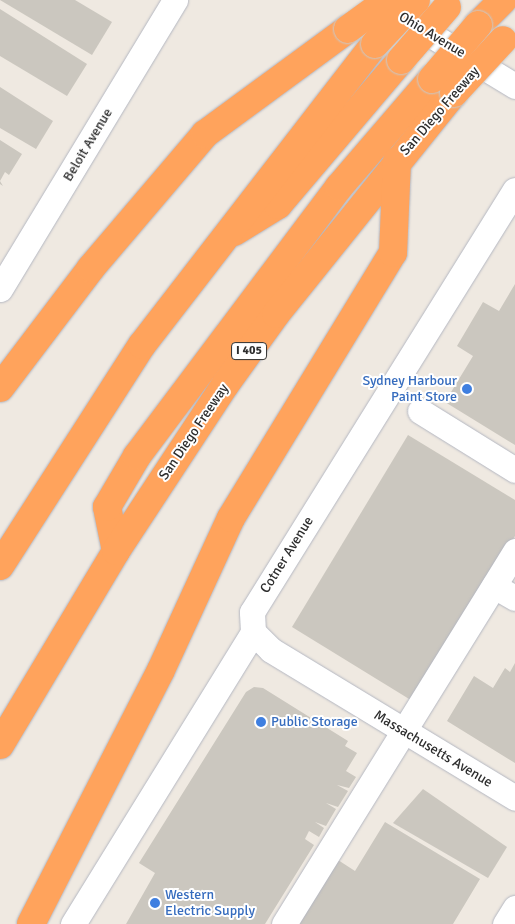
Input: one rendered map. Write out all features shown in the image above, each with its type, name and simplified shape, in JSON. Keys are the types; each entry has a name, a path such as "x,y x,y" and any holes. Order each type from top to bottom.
{"highway":[{"path":"0,388 91,268 205,134 388,0"},
{"path":"0,566 142,345 222,239 375,44 416,0"},
{"path":"116,552 107,507 137,456 339,188 443,86 478,25 503,0"},
{"path":"222,239 278,205 450,4"},
{"name":"San Diego Freeway","path":"0,744 116,552 276,314 397,161 443,86 509,34"},
{"path":"31,924 161,670 231,518 393,253 397,161"}],"street":[{"name":"Beloit Avenue","path":"0,289 175,0"},
{"name":"Ohio Avenue","path":"374,0 515,86"},
{"name":"Cotner Avenue","path":"73,924 253,632 252,612 515,190"},
{"path":"420,410 515,470"},
{"path":"284,924 515,551"},
{"path":"494,586 515,598"},
{"name":"Massachusetts Avenue","path":"253,632 271,650 515,798"},
{"path":"505,924 515,908"}],"building":[{"path":"0,0 75,0 112,22 92,55"},
{"path":"0,9 87,64 67,96 0,56"},
{"path":"0,87 53,121 36,149 0,128"},
{"path":"0,140 22,154 9,175 5,172 0,181"},
{"path":"515,284 515,445 445,402 473,356 457,346 483,302 499,311"},
{"path":"408,435 515,500 515,536 414,702 292,627"},
{"path":"515,663 515,763 447,721 474,676 493,688 505,668 510,672"},
{"path":"254,687 263,688 348,741 345,746 357,753 346,771 356,777 349,788 337,785 348,791 338,807 326,803 336,809 326,826 315,822 324,828 319,837 309,831 305,839 314,845 265,924 126,924 155,873 139,863 246,692"},
{"path":"423,789 507,847 488,878 393,823"},
{"path":"385,822 480,879 453,924 299,924 338,860 355,871"}],"place":[{"name":"Sydney Harbour Paint Store","path":"467,389"},
{"name":"Public Storage","path":"261,722"},
{"name":"Western Electric Supply","path":"155,903"}]}
